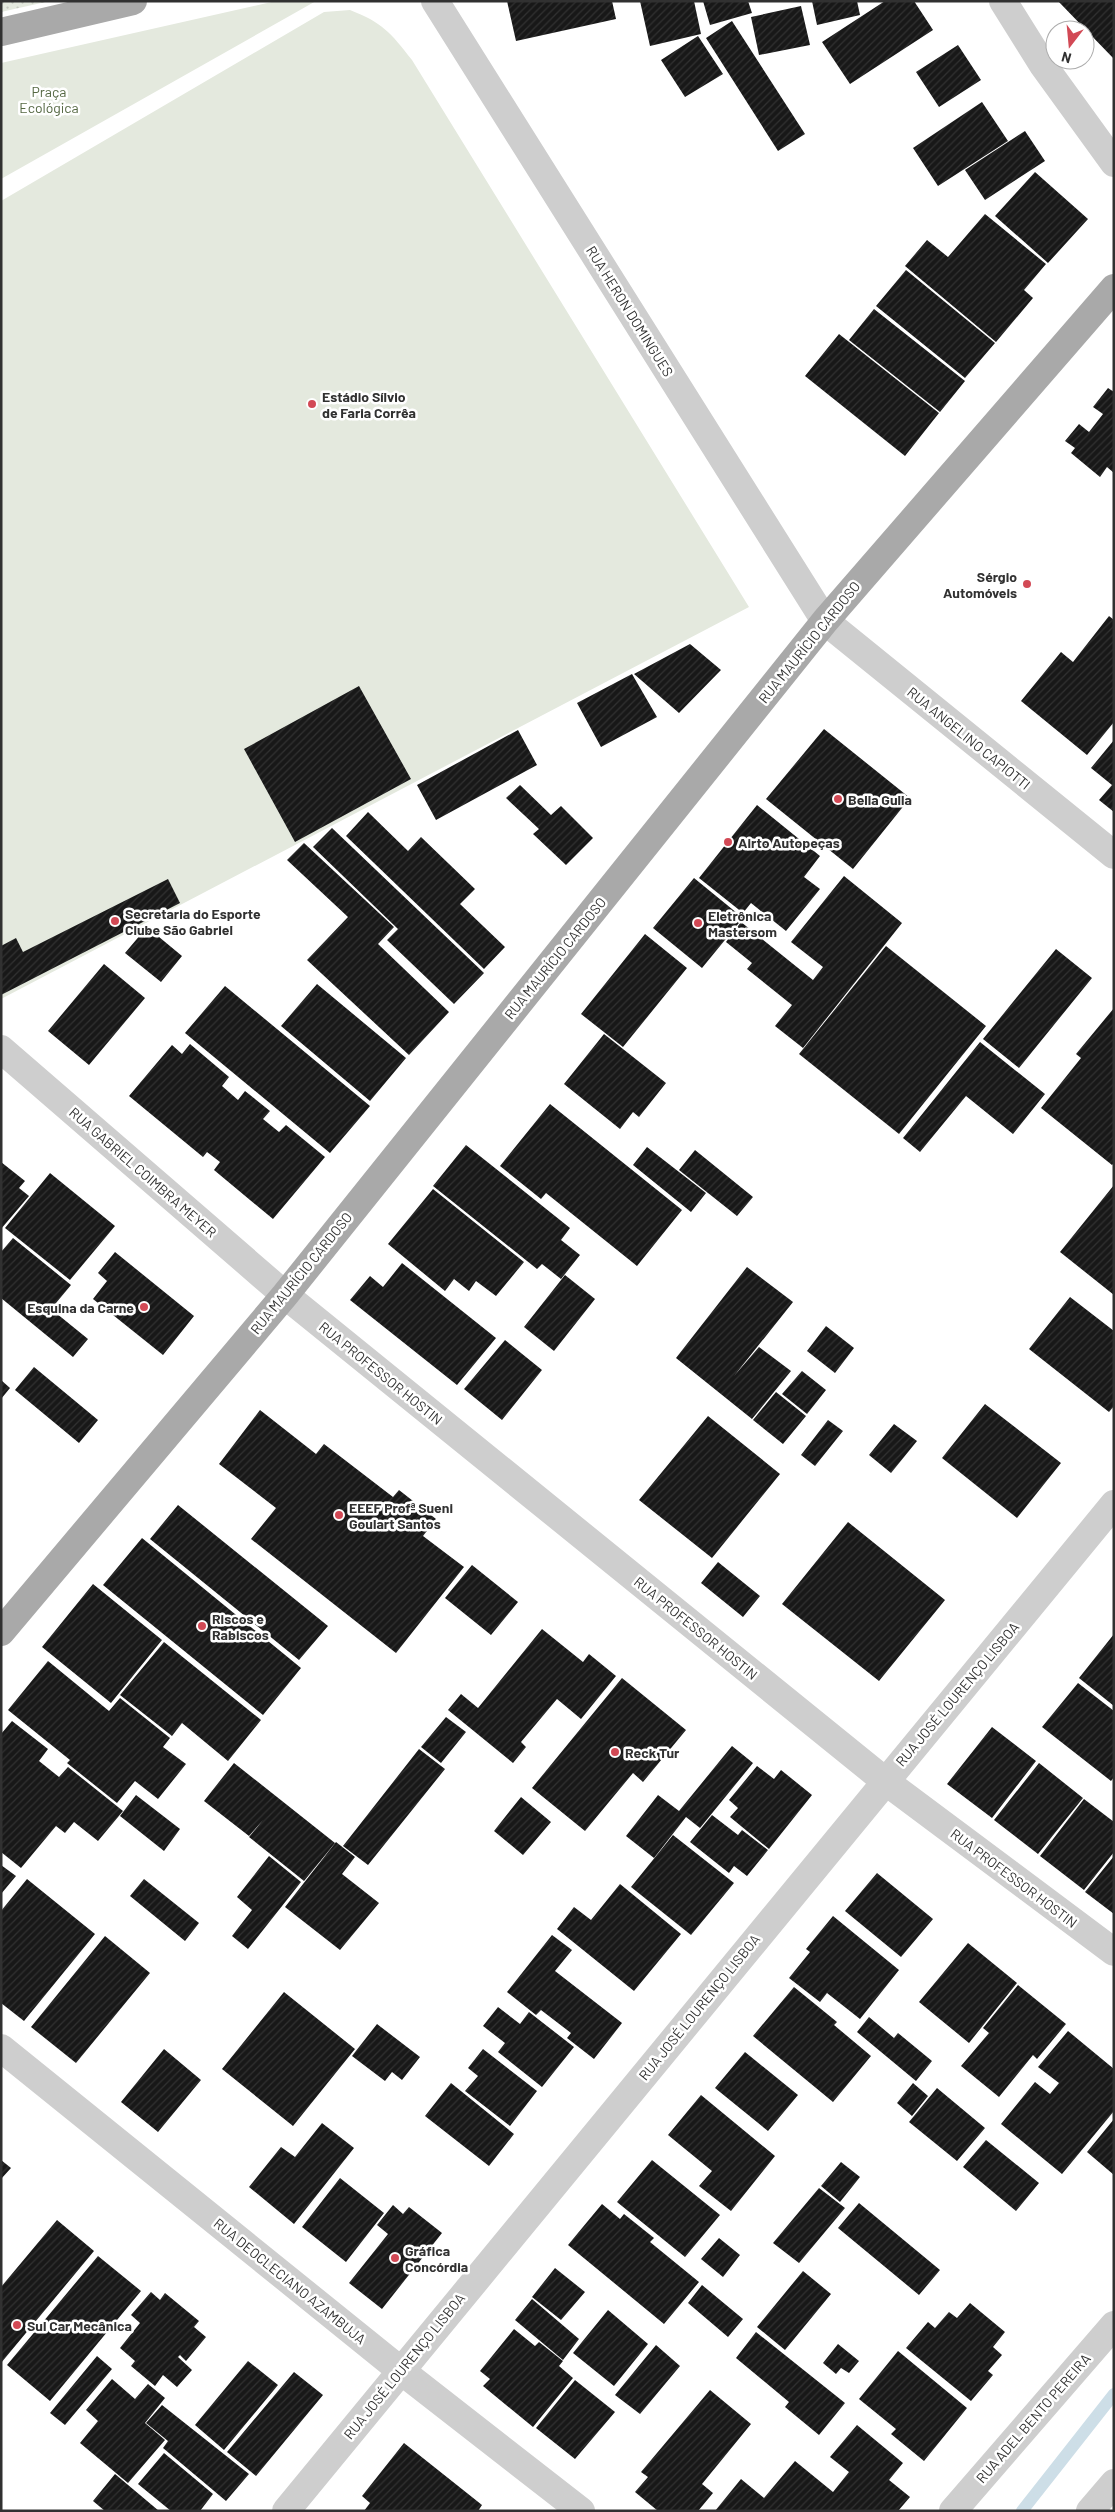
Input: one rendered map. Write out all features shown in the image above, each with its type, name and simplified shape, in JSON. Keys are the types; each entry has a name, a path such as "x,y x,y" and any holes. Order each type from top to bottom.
{"main road":[{"path":"1,32 133,1"},
{"name":"RUA MAURÍCIO CARDOSO","path":"1,1632 285,1295 825,621 1114,288"}],"street":[{"name":"RUA HERON DOMINGUES","path":"435,1 825,621"},
{"path":"1003,1 1042,65 1114,163"},
{"name":"RUA ANGELINO CAPIOTTI","path":"825,621 1114,855"},
{"name":"RUA GABRIEL COIMBRA MEYER","path":"1,1049 285,1295"},
{"name":"RUA PROFESSOR HOSTIN","path":"285,1295 885,1781 1114,1952"},
{"name":"RUA JOSÉ LOURENÇO LISBOA","path":"286,2511 1114,1504"},
{"name":"RUA DEOCLECIANO AZAMBUJA","path":"1,2048 400,2370 581,2511"},
{"name":"RUA ADEL BENTO PEREIRA","path":"953,2511 1114,2325"},
{"path":"1090,2511 1114,2483"}],"green space":[{"path":"1,1 50,1 1,12"},
{"name":"Praça Ecológica","path":"276,1 316,1 1,179 1,63"},
{"name":"Estádio Sílvio de Faria Corrêa","path":"350,10 371,19 385,29 412,60 749,607 1,999 1,201 324,12"}],"building":[{"path":"507,1 612,1 616,19 516,41"},
{"path":"640,1 694,1 701,34 650,46"},
{"path":"703,1 748,1 752,13 710,25"},
{"path":"812,1 857,1 860,15 817,25"},
{"path":"885,1 914,1 933,30 850,84 822,42"},
{"path":"1058,1 1114,1 1114,59 1095,39 1095,20 1076,20"},
{"path":"801,6 810,45 759,55 751,17"},
{"path":"732,21 805,134 778,151 706,38"},
{"path":"698,36 723,74 685,97 661,60"},
{"path":"958,45 981,80 939,107 916,72"},
{"path":"982,102 1008,141 938,186 913,148"},
{"path":"1025,131 1045,161 985,200 965,170"},
{"path":"1035,172 1088,219 1048,263 995,216"},
{"path":"985,214 1046,264 1024,290 1033,298 996,342 905,266 927,240 948,257"},
{"path":"906,270 995,343 965,378 876,306"},
{"path":"874,309 965,381 940,412 849,340"},
{"path":"839,334 939,413 905,456 805,376"},
{"path":"1108,388 1114,392 1114,473 1107,467 1100,477 1071,453 1075,448 1065,441 1079,424 1089,432 1103,414 1093,407"},
{"path":"1109,616 1114,620 1114,722 1087,755 1021,701 1061,652 1073,662"},
{"path":"690,644 721,670 679,713 634,674"},
{"path":"632,674 657,717 601,747 577,703"},
{"path":"359,686 411,779 295,842 244,749"},
{"name":"Bella Gulla","path":"824,729 910,798 853,869 766,799"},
{"path":"518,730 537,765 436,820 417,785"},
{"path":"1114,740 1114,812 1099,800 1112,785 1091,768"},
{"path":"520,785 551,815 561,806 593,838 566,865 533,834 539,829 506,798"},
{"path":"757,805 820,856 804,877 820,889 786,931 751,903 743,913 699,878"},
{"path":"368,812 408,851 421,837 475,889 460,904 505,947 484,969 346,836"},
{"path":"332,828 484,973 454,1004 387,940 398,929 313,847"},
{"path":"304,843 394,927 378,944 449,1012 409,1055 307,960 348,917 287,860"},
{"path":"844,876 902,923 803,1048 775,1026 792,1005 747,969 752,963 726,942 741,922 813,980 823,967 791,942"},
{"name":"Eletrônica Mastersom","path":"694,878 743,918 702,968 653,928"},
{"name":"Secretaria do Esporte Clube São Gabriel","path":"168,879 180,903 1,995 1,946 16,938 23,952"},
{"path":"147,927 182,956 161,982 125,953"},
{"path":"645,934 687,968 623,1047 581,1014"},
{"path":"886,946 986,1026 899,1134 799,1054"},
{"path":"1056,949 1092,978 1019,1068 983,1039"},
{"path":"104,964 145,998 89,1065 48,1031"},
{"path":"317,984 406,1058 370,1101 281,1026"},
{"path":"225,986 370,1106 330,1153 185,1033"},
{"path":"1114,1008 1114,1163 1112,1165 1041,1108 1081,1058 1076,1054"},
{"path":"604,1034 666,1083 639,1117 633,1112 620,1129 564,1084"},
{"path":"980,1042 1045,1094 1013,1134 966,1096 920,1152 903,1138"},
{"path":"190,1044 229,1077 222,1086 238,1100 245,1091 270,1111 263,1119 279,1132 286,1125 325,1157 273,1219 214,1170 220,1162 207,1152 203,1157 129,1096 172,1045 182,1054"},
{"path":"550,1104 682,1210 637,1266 546,1193 541,1199 500,1166"},
{"path":"466,1145 570,1228 561,1240 580,1255 561,1279 542,1264 537,1269 433,1186"},
{"path":"647,1147 706,1193 691,1212 633,1165"},
{"path":"695,1150 753,1197 737,1216 679,1170"},
{"path":"1,1162 25,1181 19,1188 29,1196 1,1229"},
{"path":"50,1173 115,1226 70,1280 5,1228"},
{"path":"1114,1185 1114,1295 1060,1252"},
{"path":"433,1189 524,1262 496,1296 476,1281 469,1291 454,1279 445,1291 388,1244"},
{"path":"13,1238 71,1285 51,1309 88,1339 73,1357 1,1298 1,1252"},
{"name":"Esquina da Carne","path":"115,1252 194,1316 163,1355 93,1299 107,1281 98,1273"},
{"path":"402,1263 496,1338 457,1385 350,1300 370,1276 383,1287"},
{"path":"747,1267 793,1302 734,1376 759,1347 791,1371 752,1419 676,1358"},
{"path":"565,1275 595,1299 554,1351 524,1327"},
{"path":"1070,1297 1114,1331 1114,1406 1109,1412 1029,1349"},
{"path":"826,1326 854,1348 835,1373 807,1351"},
{"path":"505,1340 542,1370 502,1420 464,1389"},
{"path":"34,1367 98,1420 79,1443 15,1390"},
{"path":"802,1371 826,1390 807,1414 782,1394"},
{"path":"1,1380 10,1388 1,1399"},
{"path":"776,1392 806,1416 783,1444 753,1420"},
{"path":"985,1404 1061,1463 1017,1518 942,1458"},
{"path":"260,1410 316,1454 324,1444 393,1497 399,1490 436,1519 423,1536 464,1567 396,1653 251,1539 276,1508 219,1464"},
{"path":"708,1416 780,1474 712,1558 639,1500"},
{"path":"828,1420 843,1431 815,1466 801,1455"},
{"path":"894,1424 917,1441 891,1473 869,1455"},
{"path":"178,1505 328,1626 299,1660 150,1539"},
{"path":"848,1522 945,1600 879,1681 782,1604"},
{"name":"Riscos e Rabiscos","path":"142,1538 301,1668 263,1715 103,1585"},
{"path":"718,1562 760,1596 743,1617 701,1583"},
{"path":"472,1565 518,1602 491,1635 445,1598"},
{"path":"93,1584 162,1640 111,1703 42,1647"},
{"path":"542,1629 583,1662 589,1654 616,1676 581,1719 557,1699 521,1742 526,1747 513,1763 448,1710 461,1694 478,1708"},
{"path":"1114,1634 1114,1706 1079,1678"},
{"path":"164,1642 261,1720 228,1761 182,1723 172,1736 120,1695"},
{"path":"48,1661 109,1711 120,1698 170,1738 163,1747 186,1764 158,1799 135,1781 117,1803 67,1763 70,1760 8,1710"},
{"name":"Reck Tur","path":"622,1678 686,1730 643,1782 633,1773 585,1831 532,1788"},
{"path":"1078,1683 1114,1711 1114,1777 1111,1781 1042,1727"},
{"path":"446,1717 466,1732 441,1763 421,1747"},
{"path":"12,1721 48,1749 39,1761 59,1777 68,1767 123,1811 98,1841 74,1822 65,1833 56,1826 21,1868 1,1852 1,1734"},
{"path":"992,1727 1036,1761 992,1818 947,1784"},
{"path":"732,1746 753,1763 700,1828 686,1817 654,1858 626,1836 658,1795 679,1811"},
{"path":"419,1749 445,1769 368,1865 343,1846"},
{"path":"234,1763 335,1843 304,1881 249,1837 263,1820 249,1836 204,1801"},
{"path":"1039,1763 1083,1798 1038,1854 994,1820"},
{"path":"757,1766 774,1779 781,1770 812,1795 769,1849 730,1817 738,1808 729,1800"},
{"path":"136,1795 180,1829 164,1851 120,1816"},
{"path":"521,1797 551,1822 523,1855 494,1831"},
{"path":"1084,1799 1114,1822 1114,1852 1084,1890 1040,1856"},
{"path":"712,1815 738,1835 742,1830 768,1850 747,1876 734,1866 729,1873 690,1842"},
{"path":"673,1835 734,1883 691,1935 631,1887"},
{"path":"336,1842 355,1857 342,1874 379,1903 340,1950 285,1907"},
{"path":"269,1856 301,1882 248,1949 232,1936 252,1910 237,1897"},
{"path":"1114,1856 1114,1914 1085,1892"},
{"path":"1,1865 16,1876 1,1894"},
{"path":"877,1873 933,1919 901,1957 845,1911"},
{"path":"27,1879 95,1934 24,2021 1,2003 1,1911"},
{"path":"144,1879 199,1923 185,1941 130,1896"},
{"path":"620,1884 681,1934 634,1991 557,1929 574,1907 591,1920"},
{"path":"833,1916 899,1970 860,2019 827,1993 820,2002 789,1978 810,1952 806,1949"},
{"path":"552,1935 572,1950 555,1971 622,2023 594,2059 567,2038 571,2033 541,2010 536,2015 507,1992"},
{"path":"105,1936 150,1973 76,2063 31,2027"},
{"path":"968,1943 1017,1983 969,2043 919,2002"},
{"path":"1018,1985 1066,2024 1037,2059 1033,2055 999,2097 961,2066 989,2033 983,2028"},
{"path":"794,1987 837,2022 834,2025 871,2056 833,2102 753,2036"},
{"path":"284,1992 355,2049 293,2126 222,2069"},
{"path":"498,2007 520,2024 529,2012 574,2047 542,2087 498,2052 505,2043 483,2026"},
{"path":"869,2017 894,2038 898,2033 932,2061 916,2081 857,2032"},
{"path":"377,2024 420,2057 402,2080 392,2072 385,2081 352,2056"},
{"path":"1068,2031 1114,2069 1114,2111 1062,2174 1001,2124 1035,2082 1050,2094 1059,2083 1038,2067"},
{"path":"164,2049 201,2080 158,2132 121,2102"},
{"path":"483,2049 537,2091 510,2126 465,2091 478,2076 468,2068"},
{"path":"745,2052 798,2095 768,2131 715,2088"},
{"path":"451,2083 514,2134 489,2166 425,2116"},
{"path":"913,2083 928,2096 912,2116 897,2103"},
{"path":"937,2088 985,2128 957,2161 909,2122"},
{"path":"701,2095 775,2156 731,2211 699,2186 712,2171 668,2135"},
{"path":"1114,2119 1114,2175 1087,2152"},
{"path":"322,2123 354,2148 294,2224 249,2187 281,2147 295,2157"},
{"path":"986,2140 1039,2183 1016,2211 963,2167"},
{"path":"1,2160 11,2168 1,2179"},
{"path":"652,2160 720,2215 685,2257 617,2202"},
{"path":"841,2162 860,2177 840,2202 821,2186"},
{"path":"340,2178 384,2213 346,2262 302,2227"},
{"path":"819,2188 845,2208 799,2263 773,2243"},
{"path":"859,2203 940,2270 919,2295 838,2228"},
{"path":"602,2204 620,2219 624,2214 654,2238 650,2242 699,2282 664,2324 568,2245"},
{"name":"Gráfica Concórdia","path":"393,2205 403,2214 409,2207 442,2233 382,2309 349,2283 388,2234 377,2225"},
{"name":"Sul Car Mecânica","path":"57,2220 94,2251 1,2363 1,2287"},
{"path":"719,2238 740,2255 723,2277 701,2259"},
{"path":"98,2256 141,2291 50,2401 7,2365"},
{"path":"555,2268 585,2292 561,2320 532,2297"},
{"path":"803,2271 831,2294 785,2350 757,2327"},
{"path":"702,2285 743,2319 728,2337 688,2303"},
{"path":"151,2292 160,2300 165,2293 199,2321 194,2327 206,2337 186,2361 180,2355 178,2357 192,2370 177,2387 163,2375 155,2386 131,2366 135,2361 120,2348 140,2323 131,2315"},
{"path":"532,2299 579,2339 563,2360 515,2320"},
{"path":"970,2303 1005,2332 993,2347 1002,2355 988,2371 993,2375 971,2401 906,2348 928,2322 935,2328 949,2312 957,2318"},
{"path":"608,2310 648,2344 614,2386 573,2353"},
{"path":"514,2329 535,2346 539,2342 563,2361 559,2366 573,2378 533,2427 483,2386 490,2379 480,2371"},
{"path":"756,2332 845,2403 819,2435 785,2407 789,2402 736,2358"},
{"path":"838,2344 859,2361 849,2373 841,2368 836,2374 823,2363"},
{"path":"656,2345 680,2366 640,2414 615,2395"},
{"path":"898,2351 967,2408 924,2461 891,2434 896,2429 859,2399"},
{"path":"97,2356 112,2369 65,2425 50,2413"},
{"path":"248,2361 278,2385 224,2450 195,2425"},
{"path":"294,2372 323,2395 256,2476 227,2452"},
{"path":"112,2379 135,2399 148,2384 165,2398 145,2423 165,2440 128,2483 80,2443 98,2421 86,2410"},
{"path":"575,2380 615,2412 575,2459 536,2428"},
{"path":"710,2390 751,2424 702,2484 713,2493 698,2511 658,2511 635,2492 648,2477 641,2472"},
{"path":"162,2405 249,2474 226,2501 163,2448 168,2441 146,2423"},
{"path":"857,2425 903,2463 889,2480 910,2497 898,2511 715,2511 741,2479 764,2498 795,2461 833,2492 849,2472 830,2457"},
{"path":"404,2443 482,2505 478,2511 364,2511 370,2503 362,2496"},
{"path":"164,2453 213,2494 200,2511 171,2511 138,2484"},
{"path":"115,2474 159,2511 105,2511 93,2501"}],"waterway":[{"path":"1022,2511 1114,2394"}],"place":[{"name":"Estádio Sílvio de Faria Corrêa","path":"312,404"},
{"name":"Sérgio Automóveis","path":"1027,584"},
{"name":"Bella Gulla","path":"838,799"},
{"name":"Airto Autopeças","path":"728,842"},
{"name":"Secretaria do Esporte Clube São Gabriel","path":"115,921"},
{"name":"Eletrônica Mastersom","path":"698,923"},
{"name":"Esquina da Carne","path":"144,1307"},
{"name":"EEEF Profª Sueni Goulart Santos","path":"339,1515"},
{"name":"Riscos e Rabiscos","path":"202,1626"},
{"name":"Reck Tur","path":"615,1752"},
{"name":"Gráfica Concórdia","path":"395,2258"},
{"name":"Sul Car Mecânica","path":"17,2325"}]}
